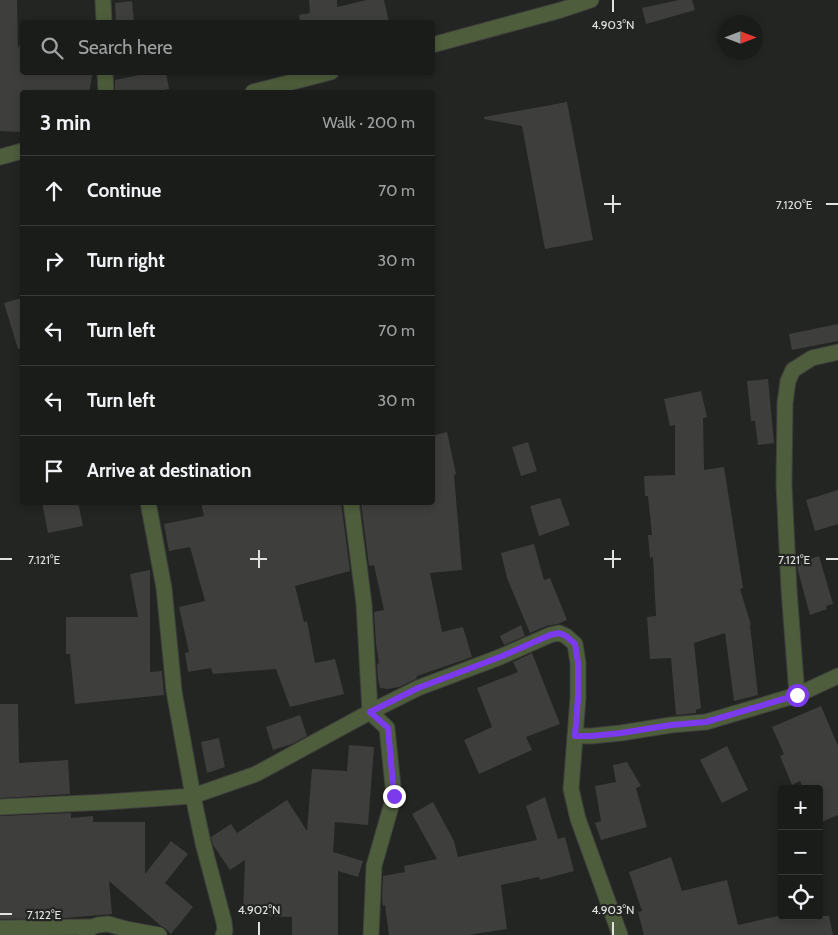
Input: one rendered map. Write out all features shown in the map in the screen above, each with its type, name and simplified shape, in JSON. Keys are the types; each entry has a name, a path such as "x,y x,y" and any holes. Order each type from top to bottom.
{"street":[{"path":"103,0 104,20"},
{"path":"435,44 591,0"},
{"path":"105,75 106,90"},
{"path":"270,90 304,86 325,75"},
{"path":"0,157 20,152"},
{"path":"797,695 788,590 784,485 786,396 788,381 793,370 812,358 838,352"},
{"path":"149,505 164,588 174,691 203,843 224,922 225,930 223,935"},
{"path":"351,505 364,604 370,712 388,728 394,796 374,866 371,935"},
{"path":"0,807 193,796 256,774 418,688 559,633 575,644 578,663 578,698 571,789 578,819 620,935"},
{"path":"575,736 611,734 706,722 797,695 838,676"},
{"path":"0,928 89,931 108,924 160,935"}],"building":[{"path":"0,0 17,0 20,75 92,75 89,90 20,90 20,132 0,131"},
{"path":"309,0 337,0 337,7 367,0 384,0 389,20 300,20 299,15 310,13"},
{"path":"679,0 692,0 695,10 646,24 642,8"},
{"path":"132,1 134,20 116,20 115,3"},
{"path":"139,75 167,75 169,89 115,90 115,80"},
{"path":"567,102 593,240 545,249 522,126 484,119 484,117"},
{"path":"20,299 20,348 18,349 4,303"},
{"path":"838,324 838,341 792,350 789,334"},
{"path":"768,379 774,443 758,445 755,421 751,421 747,381"},
{"path":"701,391 707,417 703,418 704,470 724,467 743,588 740,589 751,625 758,695 734,701 725,633 694,643 701,708 696,710 696,713 676,715 671,658 650,659 647,617 656,616 653,557 650,558 648,535 652,535 648,496 645,496 644,476 675,475 675,425 670,426 664,399"},
{"path":"447,432 456,474 454,475 462,570 430,573 442,632 463,627 472,657 417,676 416,679 399,687 380,688 374,612 384,610 374,565 369,566 361,505 435,505 435,435"},
{"path":"528,442 537,471 521,476 512,447"},
{"path":"838,490 838,524 815,531 806,500"},
{"path":"560,498 570,525 539,536 530,506"},
{"path":"43,505 79,505 83,526 48,533"},
{"path":"202,505 341,505 350,571 295,586 304,622 307,621 315,663 335,659 344,694 290,707 276,669 213,674 211,668 188,672 185,653 189,652 179,607 205,601 190,547 169,551 164,524 204,516"},
{"path":"534,544 544,580 550,578 567,620 530,633 507,578 501,553"},
{"path":"819,556 833,604 826,606 827,609 810,615 797,563"},
{"path":"150,570 150,672 162,671 164,695 75,704 70,654 66,654 66,617 138,617 130,574"},
{"path":"521,625 525,636 504,645 500,636"},
{"path":"532,653 560,724 526,737 532,750 479,774 464,740 492,727 477,688 518,672 513,662"},
{"path":"0,704 18,704 19,763 68,760 70,794 0,798"},
{"path":"821,706 838,746 838,815 823,821 823,785 802,785 800,781 792,785 780,756 784,754 772,727"},
{"path":"300,715 307,736 292,744 273,750 266,727"},
{"path":"219,738 225,767 207,773 201,742"},
{"path":"349,745 374,747 368,825 335,822 333,852 363,861 358,877 338,871 338,935 292,935 292,917 243,915 245,860 230,870 213,845 211,837 231,824 237,833 287,800 307,831 312,769 347,771"},
{"path":"727,746 748,790 722,803 700,760"},
{"path":"627,762 641,786 636,788 647,827 601,840 595,823 601,821 595,786 616,782 613,765"},
{"path":"545,797 558,839 565,837 574,871 540,880 539,877 501,885 507,929 468,935 389,935 385,905 383,906 382,900 383,876 405,872 404,866 437,859 412,814 433,802 454,841 458,857 537,840 526,806"},
{"path":"71,813 71,818 93,816 93,822 145,822 145,874 171,841 188,854 165,883 193,907 171,934 109,881 112,914 65,918 0,919 0,816"},
{"path":"671,857 682,891 727,880 738,925 778,916 778,920 823,920 823,916 829,916 833,935 644,935 638,912 642,911 629,872"}],"route":[{"path":"394,796 388,728 370,712 418,688 500,657 550,635 559,633 575,644 578,663 578,698 575,736 621,733 671,725 706,722 797,695"}]}
